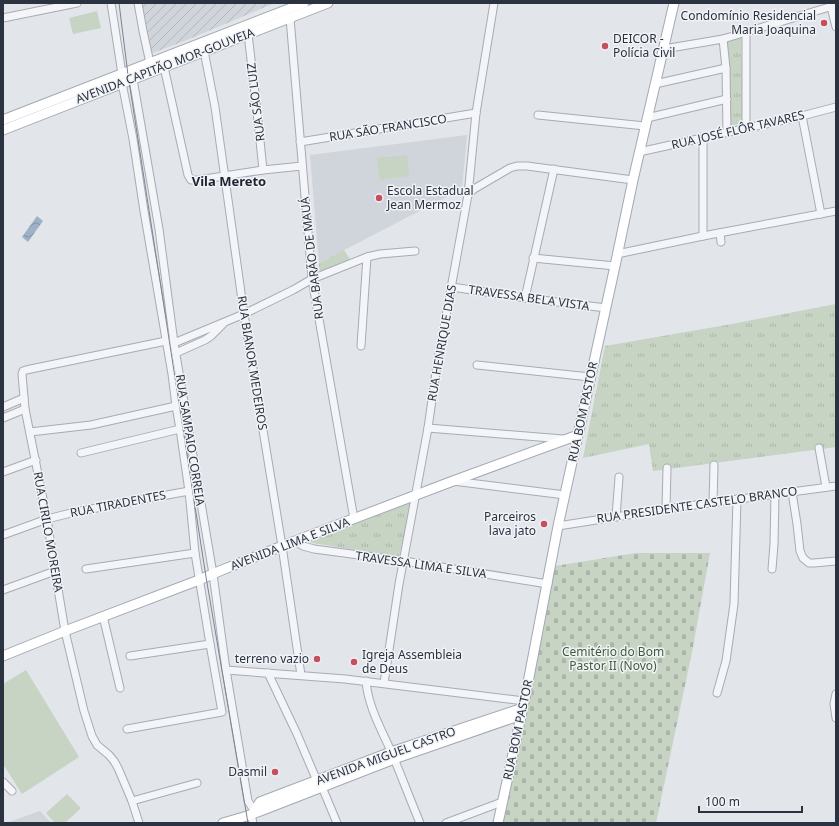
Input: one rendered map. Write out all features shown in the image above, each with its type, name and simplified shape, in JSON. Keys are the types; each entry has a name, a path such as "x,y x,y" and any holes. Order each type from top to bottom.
{"main road":[{"name":"AVENIDA CAPITÃO MOR-GOUVEIA","path":"3,130 164,67 193,51 304,3"},
{"name":"AVENIDA CAPITÃO MOR-GOUVEIA","path":"3,120 150,63 193,51 204,51 328,3"},
{"name":"RUA BOM PASTOR","path":"498,823 523,708 558,526 639,152 674,3"},
{"name":"AVENIDA LIMA E SILVA","path":"3,656 295,541 578,435"},
{"name":"AVENIDA MIGUEL CASTRO","path":"265,803 495,720 523,708"},
{"path":"222,823 253,816 258,805 265,803"}],"street":[{"path":"3,18 77,3"},
{"path":"111,3 122,74"},
{"path":"138,3 150,63"},
{"name":"RUA HENRIQUE DIAS","path":"384,683 399,584 428,428 437,365 468,195 476,114 494,3"},
{"path":"664,49 723,39 833,6 836,27"},
{"name":"RUA BARÃO DE MAUÁ","path":"290,18 312,279 354,519"},
{"path":"746,32 746,128"},
{"name":"RUA SÃO LUIZ","path":"248,34 263,170"},
{"path":"723,39 726,68 727,132"},
{"name":"RUA BIANOR MEDEIROS","path":"204,51 215,108 244,314 282,546 300,675"},
{"path":"164,67 190,179 193,180 302,166"},
{"path":"655,84 726,68"},
{"name":"RUA SAMPAIO CORREIA","path":"133,79 159,229 174,343 213,574 226,670 248,801 253,816"},
{"name":"RUA SAMPAIO CORREIA","path":"122,83 132,132 172,374 189,491 194,553 222,712 128,729"},
{"path":"538,115 646,122 727,99"},
{"name":"RUA JOSÉ FLÔR TAVARES","path":"639,152 802,116 836,107"},
{"name":"RUA SÃO FRANCISCO","path":"300,142 476,114"},
{"path":"802,116 821,214"},
{"path":"703,138 703,236"},
{"path":"468,195 474,189 510,168 517,166 554,169 633,180"},
{"path":"525,298 554,169"},
{"path":"617,254 836,211"},
{"path":"720,233 721,242"},
{"path":"174,343 244,314 312,279 367,257 380,254 415,251"},
{"path":"361,346 367,257"},
{"path":"533,258 615,266"},
{"name":"TRAVESSA BELA VISTA","path":"452,288 606,308"},
{"path":"176,353 205,340 226,322"},
{"name":"RUA CIRILO MOREIRA","path":"139,823 132,801 118,768 109,755 97,745 92,736 84,711 65,631 47,519 25,409 22,374 23,371 26,370 166,341"},
{"path":"477,365 590,377"},
{"path":"3,407 24,398"},
{"path":"30,432 91,425 176,406"},
{"path":"3,418 25,409"},
{"path":"428,428 565,439"},
{"path":"81,453 180,429"},
{"path":"819,448 826,487"},
{"path":"3,472 36,460"},
{"path":"713,503 714,465"},
{"path":"666,509 667,468"},
{"path":"616,517 619,477"},
{"path":"453,481 565,495"},
{"name":"RUA PRESIDENTE CASTELO BRANCO","path":"558,526 666,509 836,486"},
{"name":"RUA TIRADENTES","path":"3,535 47,519 75,512 189,491"},
{"path":"792,492 800,552 803,558 809,563 836,560"},
{"path":"772,569 775,494"},
{"path":"718,693 726,661 734,604 737,499"},
{"name":"TRAVESSA LIMA E SILVA","path":"295,541 303,546 314,549 404,561 548,584"},
{"path":"86,569 194,553"},
{"path":"3,590 55,571"},
{"path":"104,616 120,688"},
{"path":"130,656 210,644"},
{"path":"226,670 384,683 523,708"},
{"path":"268,673 337,823"},
{"path":"366,681 374,715 420,823"},
{"path":"836,694 834,704 836,718"},
{"path":"3,782 12,791"},
{"path":"132,801 197,783"},
{"path":"248,801 252,803 265,803"},
{"path":"446,823 502,802"}],"shaded area":[{"path":"142,3 275,3 150,54"},
{"name":"Escola Estadual Jean Mermoz","path":"467,135 462,189 319,263 310,155"},
{"path":"40,811 51,823 6,823"}],"green space":[{"path":"97,11 101,28 73,34 69,18"},
{"path":"741,36 743,123 730,126 727,40"},
{"path":"407,155 409,176 380,180 377,158"},
{"path":"344,250 351,261 320,274 319,263"},
{"path":"836,304 836,447 653,471 649,444 583,458 605,346"},
{"path":"412,502 399,557 307,542"},
{"name":"Cemitério do Bom Pastor II (Novo)","path":"636,553 710,553 692,652 656,823 500,823 555,566"},
{"path":"26,670 79,757 22,794 3,764 3,684"},
{"path":"67,794 81,808 65,823 55,823 46,813"}],"water":[{"path":"37,216 43,221 28,242 22,237"}],"tram line":[{"path":"119,3 128,75 206,577 248,823"}],"place":[{"name":"Condomínio Residencial Maria Joaquina","path":"824,23"},
{"name":"DEICOR - Polícia Civil","path":"605,46"},
{"name":"Escola Estadual Jean Mermoz","path":"379,198"},
{"name":"Parceiros lava jato","path":"544,524"},
{"name":"terreno vazio","path":"317,659"},
{"name":"Igreja Assembleia de Deus","path":"354,662"},
{"name":"Dasmil","path":"275,772"}],"district":[{"name":"Vila Mereto","path":"229,181"}]}
